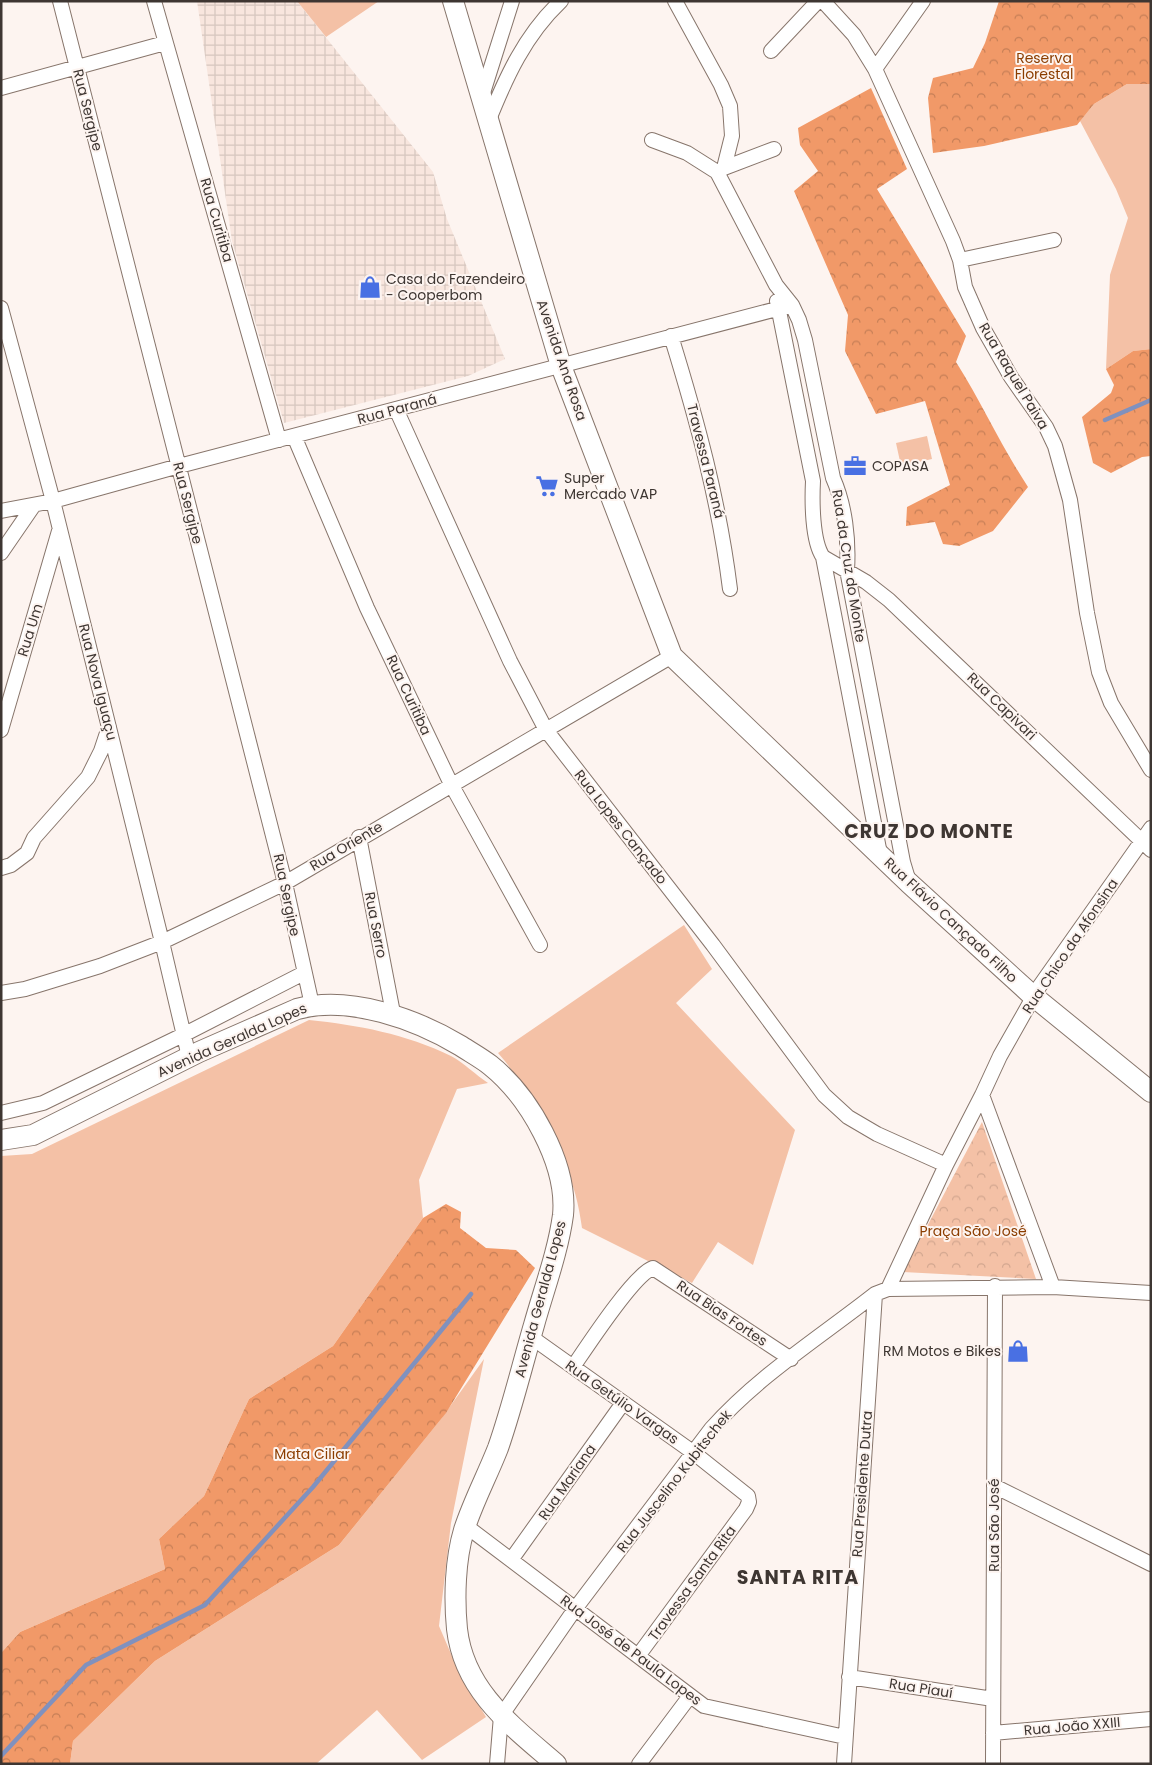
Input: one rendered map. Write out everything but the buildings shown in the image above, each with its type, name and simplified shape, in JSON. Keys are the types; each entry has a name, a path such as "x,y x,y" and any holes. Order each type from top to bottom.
{"main road":[{"name":"Avenida Ana Rosa","path":"453,1 561,366 672,656"},
{"name":"Rua Flávio Cançado Filho","path":"672,656 909,883 1033,996 1151,1092"},
{"name":"Avenida Geralda Lopes","path":"1,1140 33,1134 189,1057 297,1009 312,1005 393,1013 436,1031 490,1065 523,1098 555,1157 562,1187 563,1214 554,1258 498,1446 466,1526 458,1559 457,1629 464,1662 492,1708 556,1764"}],"street":[{"name":"Rua Sergipe","path":"60,1 285,882 312,1005"},
{"name":"Rua Curitiba","path":"154,1 279,440"},
{"path":"482,99 485,81 512,1"},
{"path":"488,122 520,52 532,32 561,1"},
{"path":"675,1 722,85 730,106 732,136 720,170"},
{"path":"771,51 818,1"},
{"name":"Rua Raquel Paiva","path":"823,1 854,35 875,68 960,260 965,287 983,328 1011,377 1046,427 1055,446 1070,500 1087,613 1099,672 1111,703 1151,770"},
{"path":"875,68 923,1"},
{"path":"1,88 165,43"},
{"path":"652,140 687,153 720,170 774,149"},
{"name":"Rua da Cruz do Monte","path":"720,170 776,285 792,305 805,340 833,478 839,491 848,550 847,570 903,862 909,883"},
{"path":"960,260 1054,240"},
{"name":"Rua da Cruz do Monte","path":"776,285 777,309 813,481 812,496 818,549 824,557 880,854"},
{"name":"Rua Paraná","path":"1,511 52,501 792,305"},
{"name":"Rua Nova Iguaçu","path":"1,308 60,530 189,1057"},
{"name":"Travessa Paraná","path":"672,336 721,521 730,589"},
{"name":"Rua Lopes Cançado","path":"396,409 510,661 546,730 713,945 824,1095 848,1117 877,1134 946,1164"},
{"name":"Rua Curitiba","path":"294,436 367,608 451,784 540,945"},
{"path":"1,553 34,505"},
{"name":"Rua Um","path":"1,730 60,530"},
{"name":"Rua Capivari","path":"824,557 847,570 889,600 919,626 1147,846"},
{"name":"Rua Oriente","path":"1,993 26,989 100,966 162,942 285,882 359,837 672,656"},
{"path":"1,868 11,865 27,853 34,838 88,777 101,750 109,726"},
{"name":"Rua Chico da Afonsina","path":"982,1095 1000,1056 1033,996 1147,846 1151,828"},
{"name":"Rua Serro","path":"359,837 393,1013"},
{"name":"Avenida Geralda Lopes","path":"1,1113 43,1102 183,1036 304,973"},
{"path":"982,1095 882,1292 995,1286 1053,1287 1151,1293"},
{"path":"982,1095 1053,1287"},
{"name":"Rua Bias Fortes","path":"573,1367 611,1313 643,1274 653,1268 790,1359"},
{"name":"Rua São José","path":"993,1764 995,1286"},
{"name":"Rua Juscelino Kubitschek","path":"501,1716 575,1609 734,1403 790,1359 882,1292"},
{"name":"Rua Presidente Dutra","path":"844,1764 849,1677 882,1292"},
{"name":"Rua Getúlio Vargas","path":"530,1337 694,1453 742,1490 748,1496 749,1502 746,1509"},
{"name":"Rua Mariana","path":"511,1560 623,1403"},
{"path":"994,1486 1151,1564"},
{"name":"Travessa Santa Rita","path":"638,1656 746,1509"},
{"name":"Rua José de Paula Lopes","path":"466,1526 704,1706 845,1737"},
{"name":"Rua Piauí","path":"849,1677 993,1698"},
{"path":"639,1764 690,1696"},
{"path":"497,1764 501,1716"},
{"name":"Rua João XXIII","path":"993,1733 1151,1719"}],"shaded area":[{"path":"197,1 297,1 433,172 447,219 505,359 468,376 284,423 232,241"}],"green space":[{"path":"297,1 379,1 326,37"},
{"name":"Reserva Florestal","path":"999,1 1151,1 1151,84 1127,84 1094,104 1077,125 984,146 933,153 928,98 933,78 973,68 985,43"},
{"path":"1127,84 1151,84 1151,349 1133,351 1106,369 1110,275 1128,218 1116,189 1080,121 1094,104"},
{"path":"871,88 907,169 877,189 966,336 956,362 1028,487 993,531 959,546 943,544 935,522 906,526 907,507 950,485 925,401 876,414 845,351 848,315 794,191 818,171 800,145 798,128"},
{"path":"1151,349 1151,456 1142,457 1111,473 1093,463 1082,417 1111,393 1114,385 1106,369 1133,351"},
{"path":"927,436 932,459 901,466 896,443"},
{"path":"684,925 712,969 676,1003 795,1130 753,1265 718,1242 692,1283 582,1228 576,1195 559,1151 522,1086 498,1053"},
{"path":"309,1020 364,1028 417,1042 451,1056 488,1083 457,1089 419,1180 423,1218 333,1346 249,1399 204,1496 159,1539 165,1569 20,1632 1,1653 1,1156 32,1154"},
{"name":"Praça São José","path":"982,1122 1036,1279 903,1272"},
{"name":"Mata Ciliar","path":"446,1204 461,1212 460,1228 486,1248 516,1250 535,1268 446,1413 339,1545 155,1661 73,1741 70,1764 1,1764 1,1653 20,1632 165,1569 159,1539 204,1496 249,1399 333,1346 423,1218"},
{"path":"484,1359 451,1523 439,1626 458,1670 486,1717 422,1760 377,1710 316,1764 70,1764 73,1741 155,1661 339,1545 441,1419"}],"waterway":[{"path":"1105,420 1151,400"},
{"path":"1,1756 86,1665 205,1605 313,1487 471,1294"}],"place":[{"name":"Casa do Fazendeiro - Cooperbom","path":"370,287"},
{"name":"COPASA","path":"855,466"},
{"name":"Super Mercado VAP","path":"547,486"},
{"name":"RM Motos e Bikes","path":"1018,1351"}],"district":[{"name":"CRUZ DO MONTE","path":"929,831"},
{"name":"SANTA RITA","path":"798,1577"}]}
